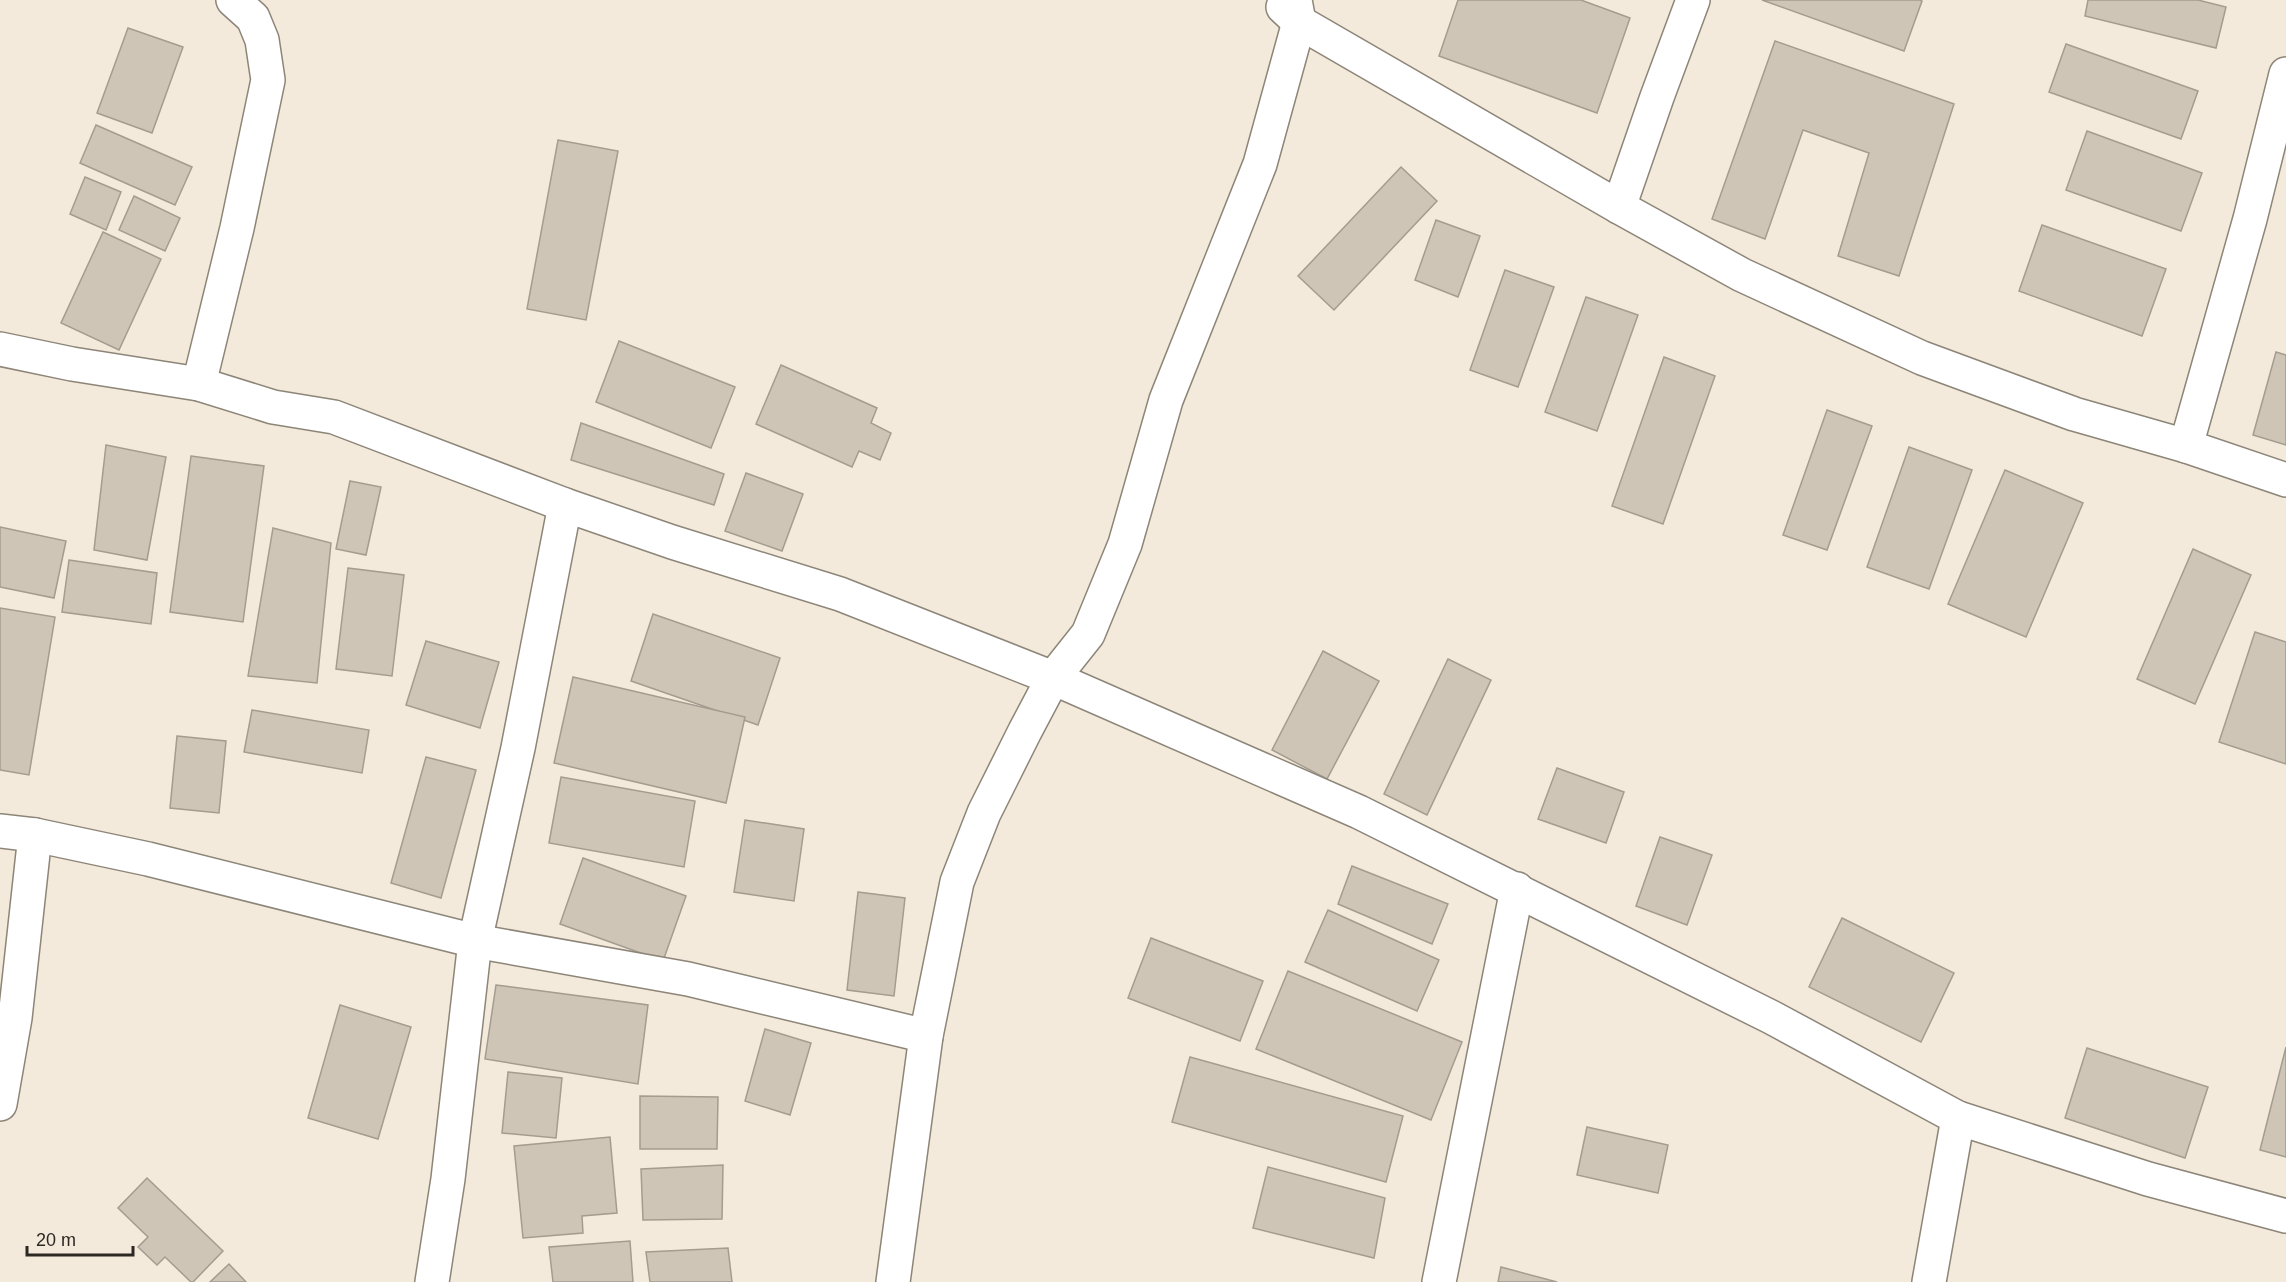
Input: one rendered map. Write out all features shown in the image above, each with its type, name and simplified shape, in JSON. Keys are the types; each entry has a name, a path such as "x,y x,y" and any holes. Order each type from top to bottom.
{"street":[{"path":"199,384 237,228 268,80 262,40 258,29 253,18 233,0"},
{"path":"1275,0 1297,11 1619,207 1742,275 1922,358 2074,414 2186,446 2286,480"},
{"path":"1619,207 1656,97 1693,0"},
{"path":"892,1282 926,1036 957,882 984,813 1053,678 1088,634 1125,544 1166,400 1260,164 1297,11"},
{"path":"2186,446 2250,219 2286,74"},
{"path":"0,349 72,364 199,384 273,406 334,417 566,505 672,542 840,594 1053,678 1359,812 1771,1017 1958,1118 2148,1179 2286,1216"},
{"path":"432,1282 448,1179 475,941 518,748 566,505"},
{"path":"0,831 148,859 475,941 688,979 926,1036"},
{"path":"0,1104 15,1018 35,836"},
{"path":"1438,1282 1517,889"},
{"path":"1929,1282 1958,1118"}],"building":[{"path":"1458,0 1581,0 1630,18 1597,113 1439,56"},
{"path":"1762,0 1920,0 1922,1 1904,51"},
{"path":"2088,0 2198,0 2226,7 2216,48 2085,16"},
{"path":"128,28 183,47 152,133 97,113"},
{"path":"1775,41 1954,104 1899,276 1838,256 1869,153 1803,130 1765,239 1712,219"},
{"path":"2066,44 2198,91 2181,139 2049,92"},
{"path":"96,125 192,167 175,205 80,163"},
{"path":"2087,131 2202,173 2181,231 2066,190"},
{"path":"558,140 618,151 586,320 527,309"},
{"path":"1401,167 1437,201 1334,310 1298,276"},
{"path":"85,177 121,192 106,230 70,214"},
{"path":"134,196 180,218 165,251 119,230"},
{"path":"1436,220 1480,236 1458,297 1415,280"},
{"path":"2042,225 2166,269 2142,336 2019,291"},
{"path":"103,232 161,259 119,350 61,323"},
{"path":"1505,270 1554,287 1518,387 1470,370"},
{"path":"1586,297 1638,315 1597,431 1545,412"},
{"path":"619,341 735,387 711,448 596,402"},
{"path":"2276,352 2286,355 2286,445 2253,435"},
{"path":"1664,357 1715,376 1663,524 1612,506"},
{"path":"781,365 877,408 871,423 891,433 880,460 859,451 852,467 756,424"},
{"path":"1827,410 1872,426 1827,550 1783,535"},
{"path":"581,423 724,474 714,505 571,460"},
{"path":"106,445 166,457 147,560 94,550"},
{"path":"1909,447 1972,470 1929,589 1867,567"},
{"path":"191,456 264,466 243,622 170,612"},
{"path":"2005,470 2083,503 2026,637 1948,604"},
{"path":"746,473 803,494 782,551 725,531"},
{"path":"350,481 381,487 366,555 336,549"},
{"path":"0,527 66,541 54,598 0,587"},
{"path":"273,528 331,543 317,683 248,676"},
{"path":"2193,549 2251,575 2195,704 2137,679"},
{"path":"69,560 157,573 151,624 62,612"},
{"path":"348,568 404,575 392,676 336,669"},
{"path":"0,608 55,617 29,775 0,770"},
{"path":"653,614 780,658 758,725 631,681"},
{"path":"2255,632 2286,642 2286,764 2219,742"},
{"path":"426,641 499,662 480,728 406,705"},
{"path":"1323,651 1379,681 1327,779 1272,750"},
{"path":"1448,659 1491,680 1427,815 1384,794"},
{"path":"573,677 745,717 726,803 554,763"},
{"path":"252,710 369,730 362,773 244,752"},
{"path":"177,736 226,741 219,813 170,808"},
{"path":"426,757 476,770 441,898 391,883"},
{"path":"1557,768 1624,792 1606,843 1538,819"},
{"path":"561,777 695,801 684,867 549,843"},
{"path":"745,820 804,829 794,901 734,892"},
{"path":"1660,837 1712,855 1687,925 1636,906"},
{"path":"583,858 686,896 663,961 560,924"},
{"path":"1352,866 1448,904 1432,944 1338,904"},
{"path":"858,892 905,898 894,996 847,990"},
{"path":"1328,910 1439,960 1417,1011 1305,962"},
{"path":"1842,918 1954,973 1921,1042 1809,987"},
{"path":"1151,938 1263,981 1240,1041 1128,998"},
{"path":"1288,971 1462,1042 1431,1120 1256,1049"},
{"path":"496,985 648,1005 638,1084 485,1059"},
{"path":"340,1005 411,1027 378,1139 308,1118"},
{"path":"765,1029 811,1043 790,1115 745,1101"},
{"path":"2286,1047 2286,1157 2260,1150"},
{"path":"2087,1048 2208,1087 2185,1158 2065,1118"},
{"path":"1190,1057 1403,1116 1386,1182 1172,1122"},
{"path":"508,1072 562,1078 556,1138 502,1133"},
{"path":"640,1096 718,1097 717,1149 640,1149"},
{"path":"1587,1127 1668,1145 1658,1193 1577,1175"},
{"path":"610,1137 617,1213 582,1216 583,1233 523,1238 514,1146"},
{"path":"723,1165 722,1219 643,1220 641,1169"},
{"path":"1268,1167 1385,1198 1374,1258 1253,1228"},
{"path":"147,1178 223,1251 193,1282 165,1257 157,1265 138,1247 148,1237 118,1208"},
{"path":"630,1241 633,1282 553,1282 549,1247"},
{"path":"728,1248 732,1282 650,1282 646,1252"},
{"path":"229,1264 246,1282 210,1282"},
{"path":"1501,1267 1557,1282 1498,1282"}]}
